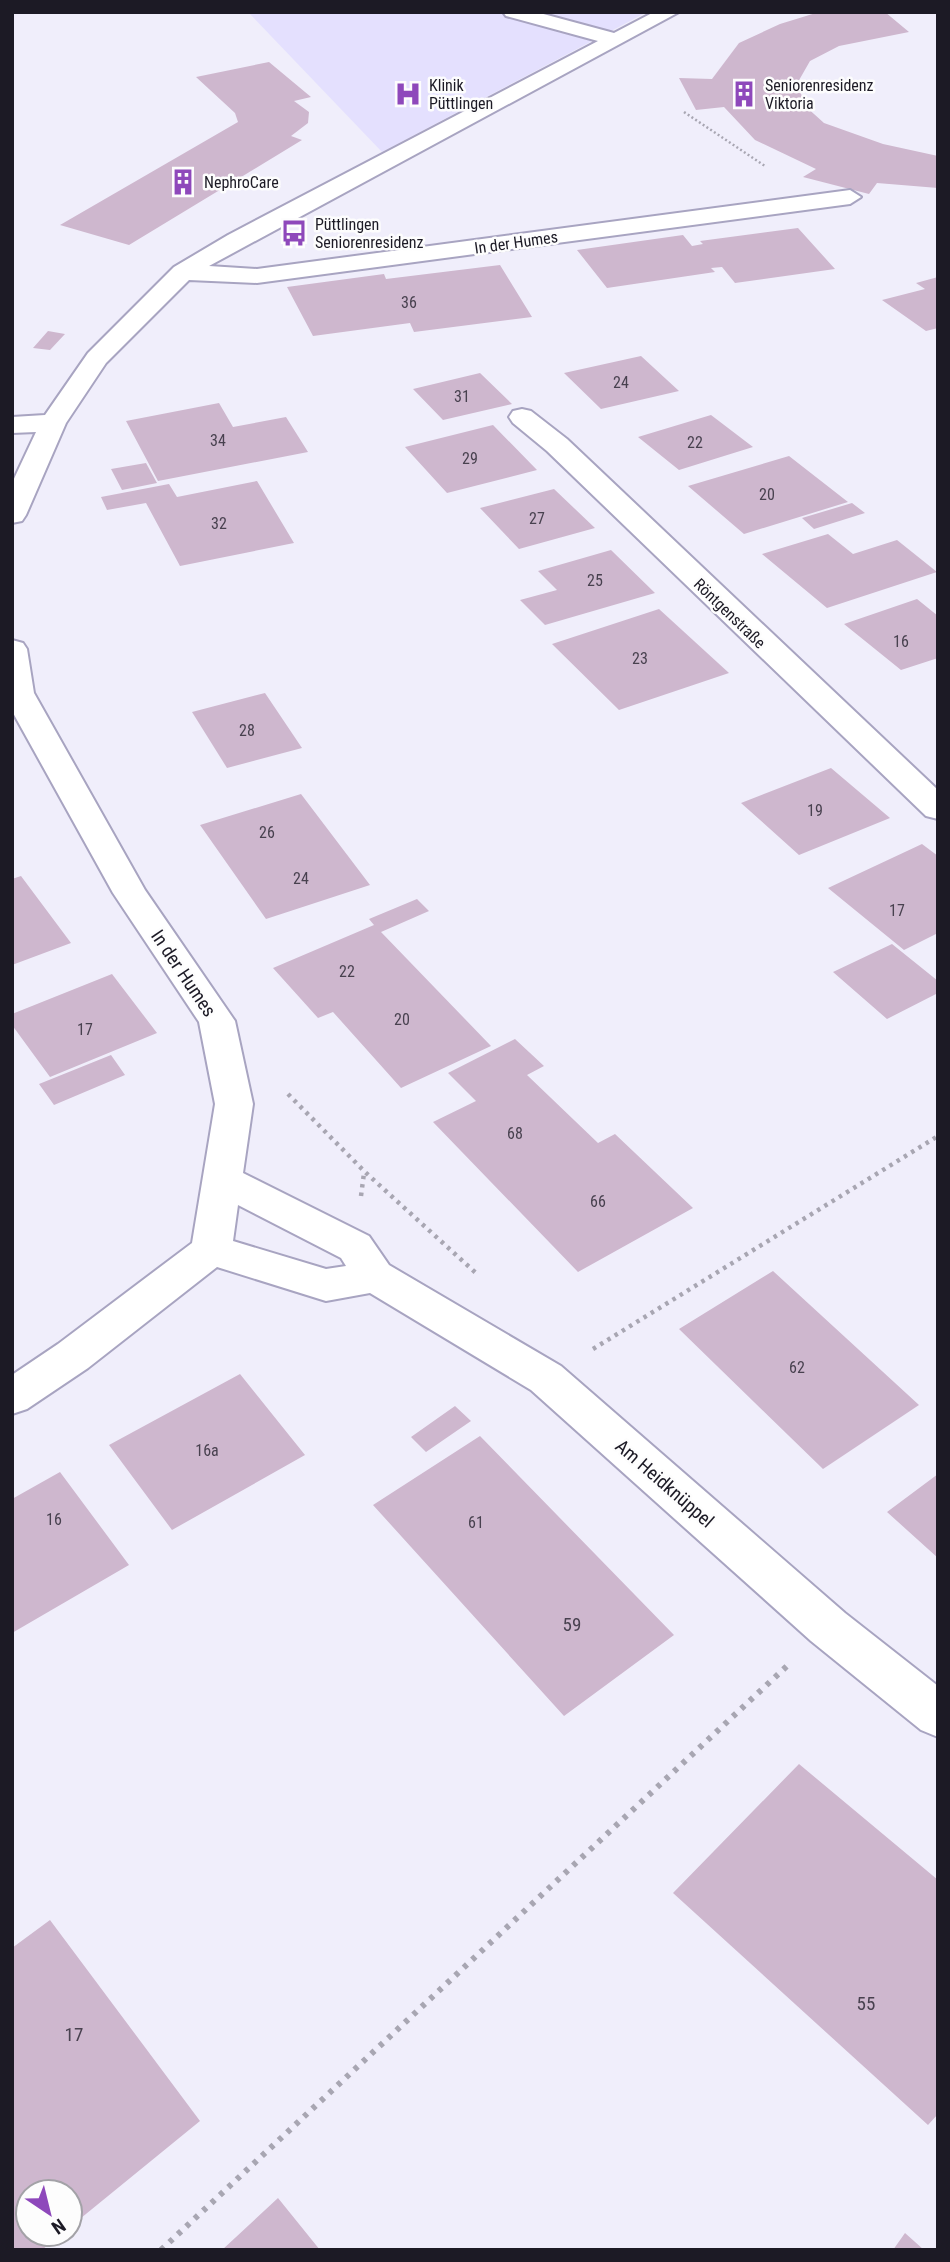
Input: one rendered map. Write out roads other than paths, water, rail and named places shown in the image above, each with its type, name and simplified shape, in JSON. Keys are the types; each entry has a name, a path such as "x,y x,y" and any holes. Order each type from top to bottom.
{"street":[{"path":"513,12 626,35"},
{"path":"568,12 626,35"},
{"path":"12,515 53,423 97,358 183,272 236,240 669,12"},
{"name":"In der Humes","path":"183,272 257,276 850,197"},
{"name":"Röntgenstraße","path":"522,417 557,445 938,809"},
{"path":"12,425 53,423"},
{"name":"In der Humes","path":"12,649 18,693 131,893 217,1021 234,1104 224,1181 211,1250"},
{"name":"Am Heidknüppel","path":"224,1181 355,1247 375,1276 546,1378 828,1627 938,1715"},
{"path":"12,1397 73,1356 211,1250 326,1285 375,1276"}],"place":[{"name":"Klinik Püttlingen","path":"408,94"},
{"name":"Seniorenresidenz Viktoria","path":"744,94"},
{"name":"NephroCare","path":"183,182"},
{"name":"Püttlingen Seniorenresidenz","path":"294,233"}]}
